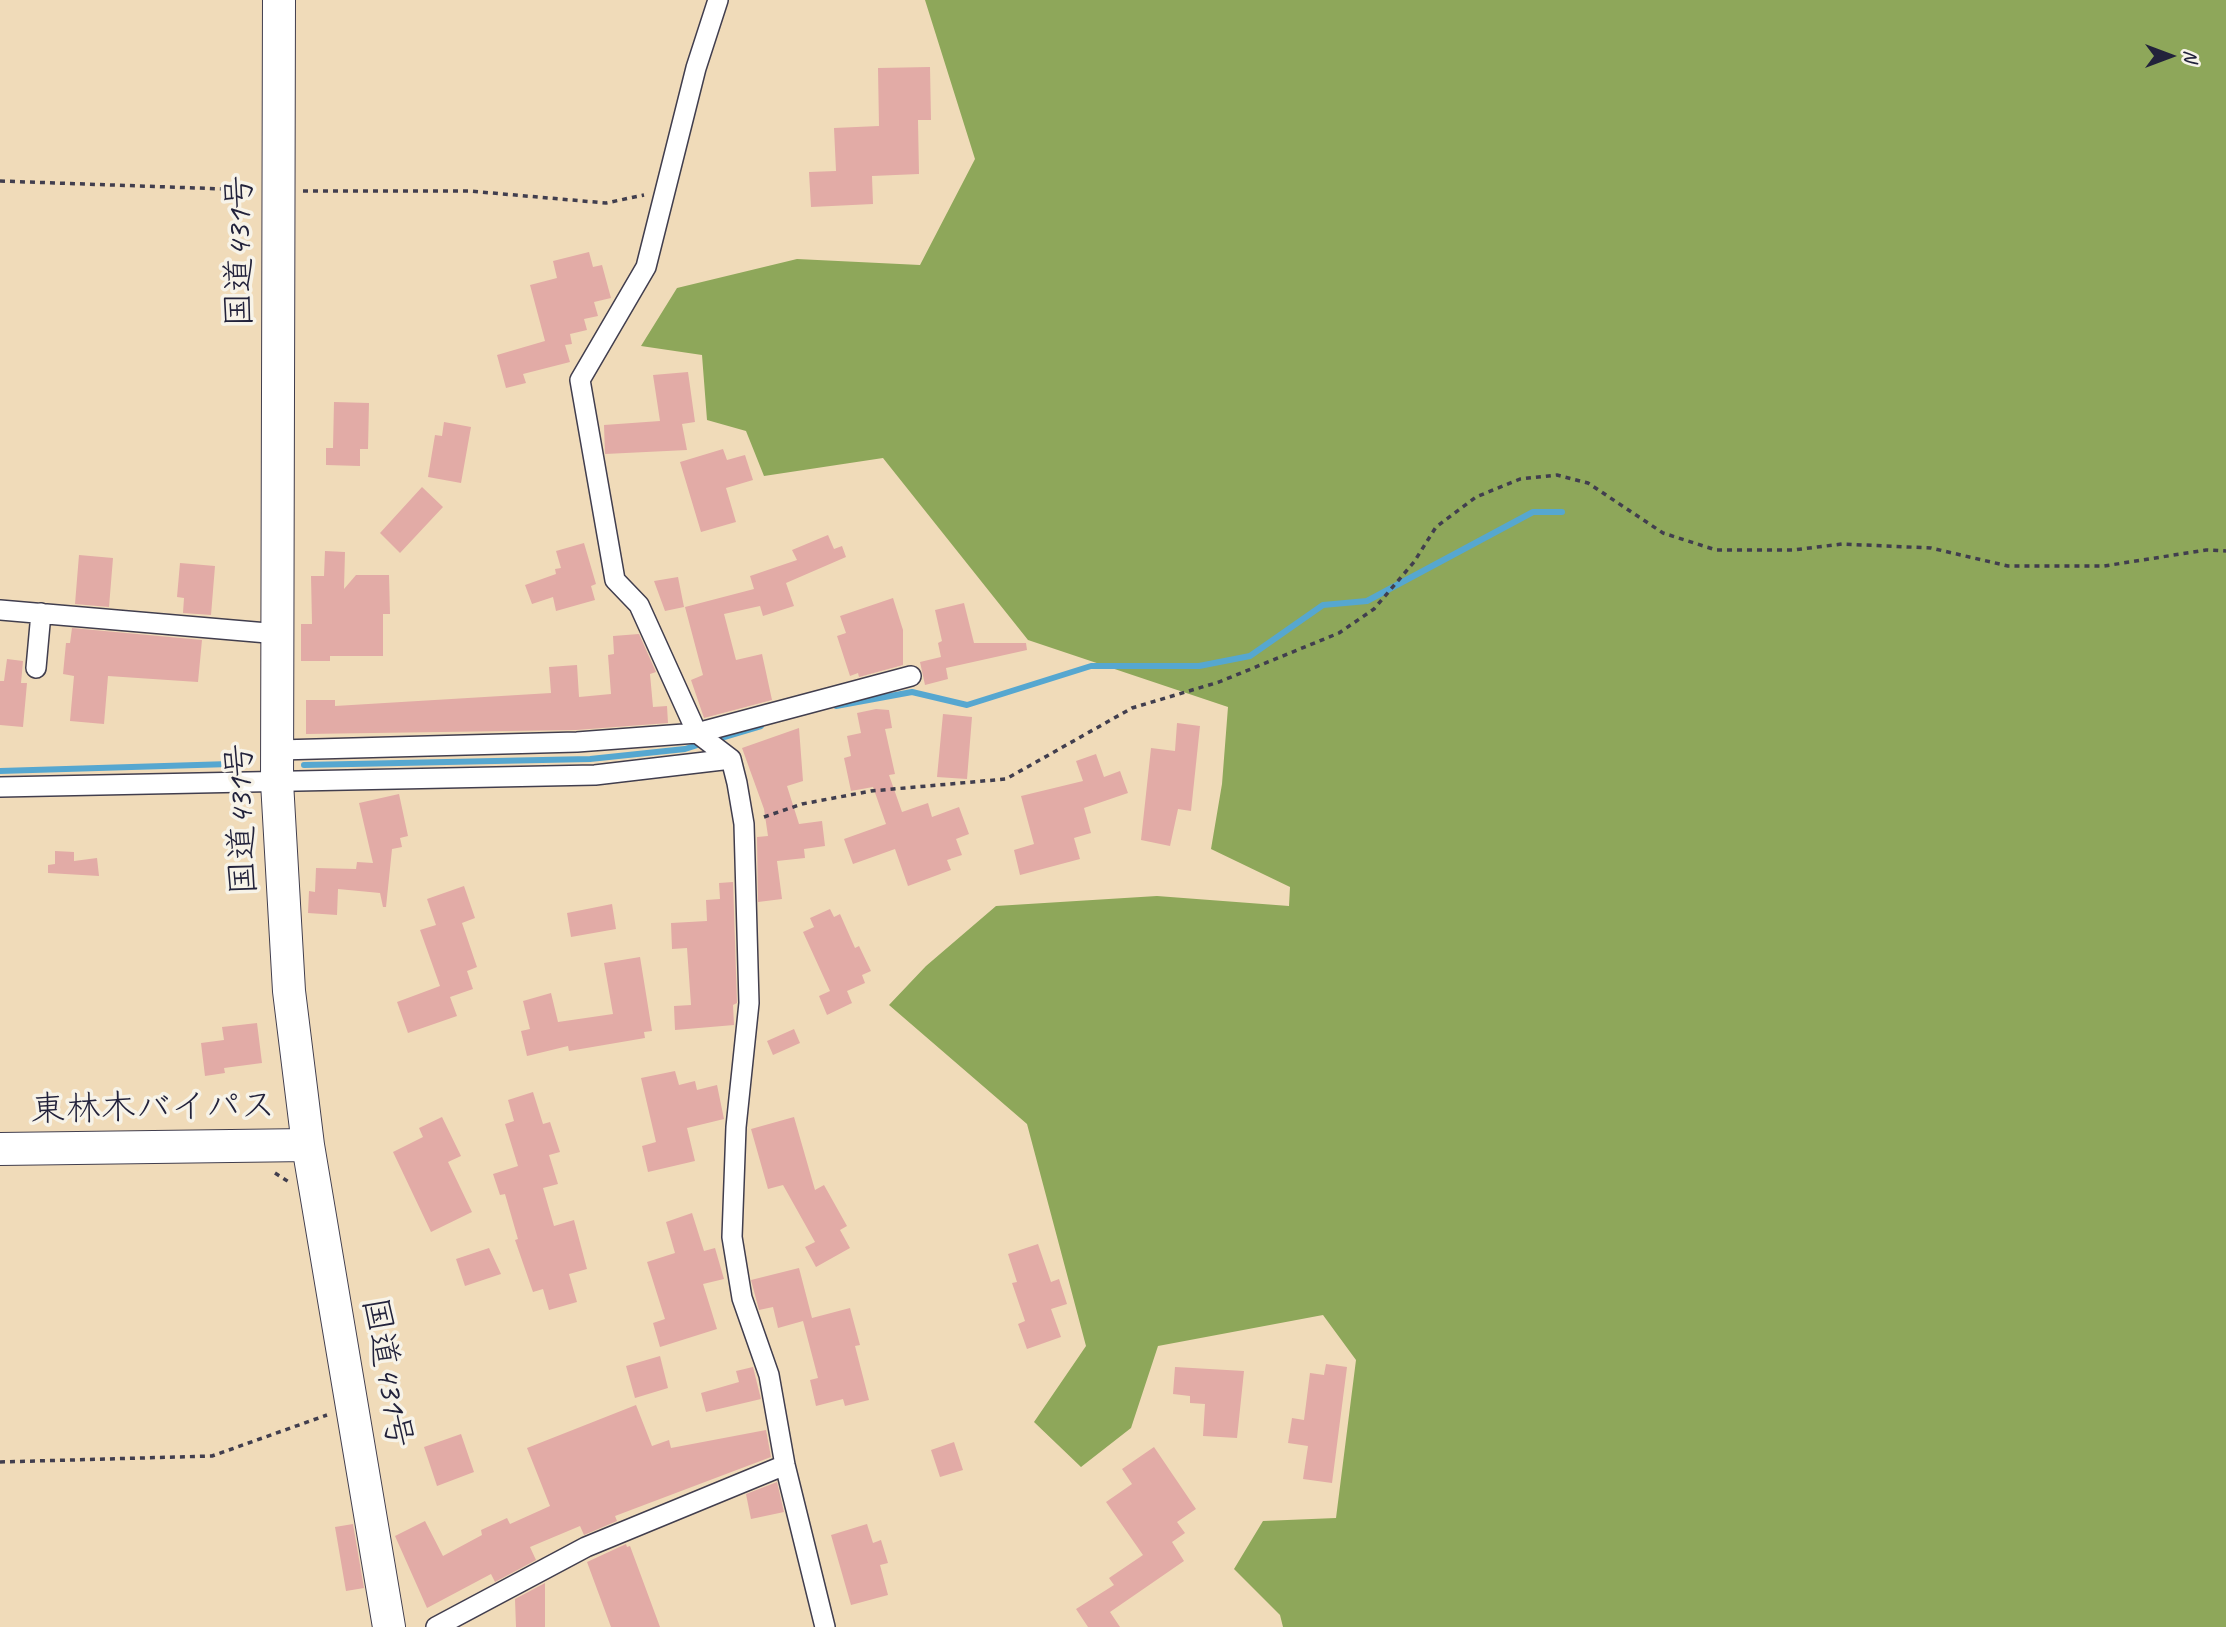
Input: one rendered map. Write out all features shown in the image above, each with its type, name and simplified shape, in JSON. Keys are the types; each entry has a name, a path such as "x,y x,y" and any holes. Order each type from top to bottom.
{"highway":[{"name":"国道431号","path":"279,0 277,782 289,991 307,1145 354,1405 389,1627"},
{"name":"東林木バイパス","path":"0,1149 307,1145"}],"street":[{"path":"718,0 696,68 646,267 580,380 615,580 639,605 697,733 731,759 744,824 750,1003 736,1127 732,1237 743,1298 769,1375 785,1465 825,1627"},
{"path":"0,610 279,634"},
{"path":"36,668 41,613"},
{"path":"279,750 577,742 697,733 911,676"},
{"path":"0,788 595,775 731,759"},
{"path":"436,1627 586,1547 785,1465"}],"path":[{"path":"0,181 280,191 470,191 606,202 667,191"},
{"path":"744,824 802,804 871,791 1006,779 1132,708 1219,682 1339,633 1374,609 1414,562 1436,527 1476,498 1520,479 1557,475 1588,483 1663,533 1716,550 1793,550 1842,544 1931,548 2008,566 2104,566 2206,550 2226,551"},
{"path":"269,1172 278,1174 294,1186"},
{"path":"0,1462 212,1457 354,1405"}],"green space":[{"path":"925,0 2226,0 2226,1627 1283,1627 1280,1615 1234,1569 1263,1521 1336,1518 1356,1360 1323,1315 1158,1346 1131,1428 1081,1467 1034,1422 1086,1346 1027,1124 889,1005 926,966 996,906 1157,896 1289,906 1290,887 1211,849 1222,784 1228,707 1028,640 883,458 764,476 746,431 707,420 702,355 641,346 677,288 797,259 920,265 975,159"}],"building":[{"path":"930,67 931,120 918,120 919,174 872,176 873,204 811,207 809,172 836,171 834,128 879,126 878,68"},
{"path":"589,252 593,267 602,265 611,298 594,302 598,316 584,319 587,330 570,334 572,344 565,345 570,362 523,374 526,383 506,388 497,355 545,341 530,285 557,278 553,261"},
{"path":"688,372 695,422 682,424 687,450 605,454 604,425 660,421 653,375"},
{"path":"334,402 369,403 368,449 360,449 360,466 326,465 326,448 333,448"},
{"path":"444,422 471,427 461,483 428,477 435,435 442,436"},
{"path":"723,449 727,460 745,455 753,480 726,488 736,522 701,532 680,462"},
{"path":"422,487 443,507 400,553 380,533"},
{"path":"828,535 834,549 842,546 846,557 786,583 794,606 763,616 760,606 724,614 736,660 762,654 772,700 704,718 691,680 703,675 685,607 754,589 750,576 797,560 792,550"},
{"path":"584,543 596,584 591,586 595,600 556,611 553,597 532,604 525,585 556,574 555,569 561,568 556,551"},
{"path":"325,551 345,552 344,589 356,575 389,575 390,614 383,614 383,656 330,656 330,661 301,661 301,624 312,624 311,576 324,576"},
{"path":"79,555 113,558 109,607 75,604"},
{"path":"180,563 215,566 211,615 183,613 184,598 177,597"},
{"path":"678,577 684,607 665,611 654,581"},
{"path":"893,598 903,630 903,665 859,677 858,673 850,676 837,636 846,633 840,616"},
{"path":"964,603 974,643 1026,643 1027,650 946,668 948,679 925,685 920,662 941,657 938,643 942,641 935,610"},
{"path":"72,628 202,640 198,682 108,676 104,724 70,721 74,676 63,674 66,643 70,643"},
{"path":"639,634 656,672 650,674 653,707 667,706 668,723 576,730 306,734 306,700 335,700 335,706 551,693 549,667 577,665 579,697 611,694 608,655 614,654 613,636"},
{"path":"7,659 23,661 21,683 27,683 23,727 0,725 0,681 4,681"},
{"path":"876,709 889,710 892,728 885,729 895,774 889,775 902,812 928,803 932,817 959,807 969,834 956,839 962,855 947,860 951,870 908,886 895,849 853,864 844,839 886,824 873,787 851,791 844,758 851,756 847,736 861,733 857,713"},
{"path":"943,714 972,717 967,779 937,777"},
{"path":"1177,723 1200,726 1191,811 1178,809 1170,846 1141,840 1151,748 1175,751"},
{"path":"799,728 803,781 787,786 799,824 822,821 825,846 804,849 805,858 777,861 782,899 758,902 757,837 768,836 764,809 742,748"},
{"path":"1096,754 1104,777 1120,771 1128,793 1084,808 1091,833 1074,838 1080,859 1020,875 1014,850 1034,844 1021,796 1083,781 1076,761"},
{"path":"399,794 408,836 400,838 402,847 392,849 386,907 383,907 380,893 338,889 337,915 308,913 309,891 315,892 316,868 356,869 357,862 373,863 359,803"},
{"path":"55,851 74,852 74,861 97,858 99,876 48,873 48,865 55,864"},
{"path":"733,882 737,1003 733,1005 734,1025 675,1030 674,1006 691,1005 687,948 672,949 671,923 707,921 706,900 720,899 719,883"},
{"path":"464,886 475,918 462,923 477,967 467,971 473,989 450,997 457,1016 408,1033 397,1002 440,986 420,930 436,925 427,899"},
{"path":"612,904 616,929 571,937 567,913"},
{"path":"830,909 834,917 840,914 855,948 859,946 871,971 862,975 865,983 847,991 852,1003 827,1015 819,996 830,991 803,932 814,927 810,918"},
{"path":"640,957 652,1031 644,1032 645,1038 569,1051 568,1046 527,1056 521,1031 530,1029 523,1001 551,993 558,1022 613,1014 604,963"},
{"path":"257,1023 262,1063 224,1068 225,1073 205,1076 201,1043 224,1040 222,1027"},
{"path":"794,1029 800,1043 773,1055 767,1041"},
{"path":"675,1071 679,1085 695,1081 697,1090 717,1085 724,1119 687,1128 695,1161 648,1172 642,1146 656,1142 641,1078"},
{"path":"533,1092 543,1124 550,1122 560,1152 549,1155 558,1184 543,1188 554,1226 574,1220 587,1269 569,1274 577,1302 549,1310 543,1289 533,1292 515,1240 518,1239 505,1194 500,1195 493,1174 518,1166 505,1124 514,1121 508,1100"},
{"path":"442,1117 461,1156 448,1162 472,1212 431,1232 393,1152 423,1137 419,1128"},
{"path":"794,1117 815,1190 824,1185 847,1226 840,1230 850,1248 816,1267 805,1247 815,1242 783,1185 768,1189 751,1129"},
{"path":"692,1213 704,1251 715,1248 724,1279 703,1284 717,1329 660,1347 653,1323 665,1319 647,1262 675,1253 666,1222"},
{"path":"1038,1244 1051,1282 1059,1279 1067,1304 1051,1309 1061,1337 1027,1349 1018,1324 1025,1321 1012,1283 1017,1282 1008,1254"},
{"path":"489,1248 501,1274 465,1286 456,1259"},
{"path":"799,1268 812,1318 850,1308 860,1345 855,1346 869,1400 845,1406 843,1399 816,1406 810,1380 818,1378 803,1321 778,1328 773,1307 759,1310 751,1280"},
{"path":"660,1356 668,1388 635,1398 626,1366"},
{"path":"1326,1364 1347,1367 1332,1483 1303,1479 1308,1446 1288,1443 1292,1418 1304,1420 1310,1373 1324,1375"},
{"path":"753,1367 761,1399 706,1412 701,1393 739,1382 736,1371"},
{"path":"1175,1367 1244,1371 1237,1438 1203,1436 1205,1404 1190,1403 1190,1396 1173,1394"},
{"path":"636,1405 652,1446 669,1440 671,1448 766,1430 771,1457 615,1516 617,1521 584,1535 580,1526 530,1547 536,1560 495,1582 491,1574 427,1608 395,1536 425,1521 443,1556 482,1535 481,1530 507,1518 510,1524 550,1506 527,1448"},
{"path":"461,1434 474,1472 437,1486 424,1447"},
{"path":"954,1442 963,1470 940,1477 931,1450"},
{"path":"1154,1447 1196,1509 1177,1522 1185,1533 1172,1542 1184,1561 1110,1612 1120,1627 1088,1627 1076,1609 1114,1585 1109,1578 1143,1555 1106,1502 1132,1484 1122,1469"},
{"path":"777,1482 784,1512 751,1519 746,1494"},
{"path":"353,1524 364,1588 346,1591 335,1527"},
{"path":"867,1524 873,1543 881,1540 888,1563 880,1565 888,1595 851,1605 831,1535"},
{"path":"626,1544 627,1547 630,1546 660,1627 611,1627 587,1562"},
{"path":"545,1583 545,1627 516,1627 515,1599"}],"waterway":[{"path":"836,706 912,692 967,705 1091,666 1199,666 1250,656 1323,605 1367,601 1533,512 1562,512"},
{"path":"714,740 761,726"},
{"path":"304,765 590,759 685,749 704,743"},
{"path":"0,771 230,764"}]}
